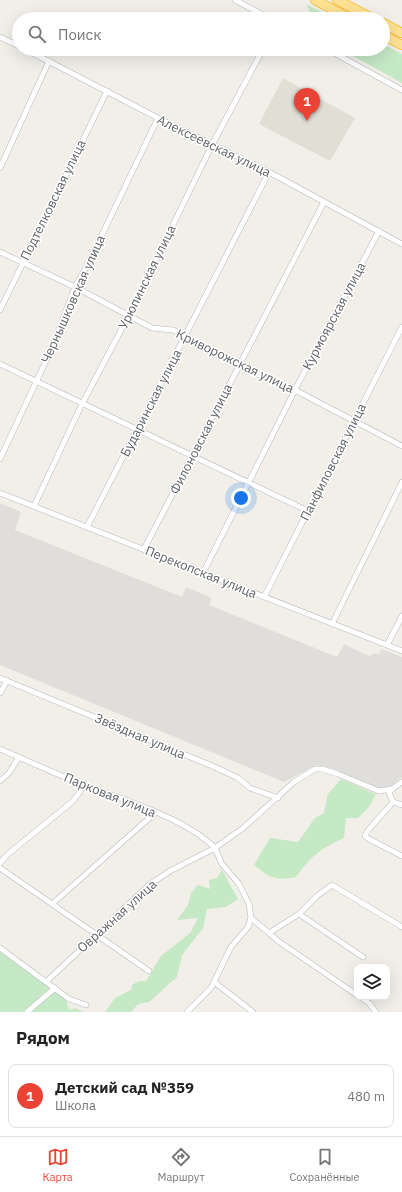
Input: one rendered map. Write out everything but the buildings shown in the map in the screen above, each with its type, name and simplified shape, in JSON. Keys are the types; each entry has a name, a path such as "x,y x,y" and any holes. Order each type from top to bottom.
{"highway":[{"path":"315,0 338,12"},
{"path":"339,0 361,12"},
{"path":"390,27 402,33"},
{"path":"390,39 402,45"}],"street":[{"path":"235,0 258,12"},
{"path":"0,36 12,42"},
{"name":"Алексеевская улица","path":"39,56 158,118 269,172 402,244"},
{"name":"Урюпинская улица","path":"34,506 82,404 129,315 212,145 259,56"},
{"path":"340,56 402,90"},
{"path":"0,168 49,61"},
{"name":"Подтелковская улица","path":"0,310 107,91"},
{"name":"Чернышковская улица","path":"0,459 51,350 76,287 158,118"},
{"name":"Бударинская улица","path":"87,527 269,172"},
{"name":"Филоновская улица","path":"144,550 324,202"},
{"name":"Курмоярская улица","path":"203,573 295,390 379,231"},
{"name":"Криворожская улица","path":"0,252 76,287 152,328 173,330 239,366 295,390 402,446"},
{"name":"Панфиловская улица","path":"264,597 402,327"},
{"path":"0,364 308,511"},
{"path":"332,624 402,482"},
{"name":"Перекопская улица","path":"0,492 402,651"},
{"path":"386,645 402,616"},
{"name":"Звёздная улица","path":"0,678 217,768 238,778 250,788 278,798"},
{"path":"0,693 7,681"},
{"name":"Парковая улица","path":"0,749 188,828 215,848"},
{"path":"0,781 10,773 19,756"},
{"name":"Овражная улица","path":"47,981 150,884 170,871 215,848 243,828 294,782 315,769 333,772 379,791 392,789"},
{"path":"392,802 389,793 402,782"},
{"path":"0,864 8,854 72,802 80,792 82,784"},
{"path":"392,802 402,805"},
{"path":"392,802 377,822 368,828 365,836 368,839 402,856"},
{"path":"52,904 155,813"},
{"path":"187,1012 211,988 231,947 248,927 252,918 249,904 239,884 222,864 215,848"},
{"path":"0,868 149,971"},
{"path":"269,933 299,914 317,896 332,885 402,927"},
{"path":"299,914 363,957"},
{"path":"252,918 278,941 354,993"},
{"path":"0,948 47,981 69,999 86,1004"},
{"path":"214,982 254,1012"},
{"path":"27,1012 55,988"},
{"path":"364,1000 376,1012"}],"shaded area":[{"path":"283,78 355,118 330,161 259,124"},
{"path":"0,503 21,512 15,530 182,597 186,587 212,598 209,605 337,657 344,644 369,656 375,653 379,654 381,649 402,657 402,777 383,790 331,768 321,766 311,768 284,782 0,665"}],"green space":[{"path":"306,4 321,12 310,12"},
{"path":"390,48 402,54 402,83 353,56 390,56"},
{"path":"341,779 376,794 369,807 358,818 346,818 344,838 322,849 306,864 296,877 283,879 269,876 254,865 270,838 298,842 315,818 324,813 328,794"},
{"path":"222,870 238,899 226,907 207,909 203,928 182,955 177,977 149,1002 138,1004 131,1012 105,1012 115,998 131,990 132,985 139,981 146,981 161,956 190,933 198,918 177,920 188,905 191,893 198,885 210,889 209,880 217,878"},
{"path":"0,952 66,1000 69,1010 75,1008 84,1012 0,1012"}],"place":[{"name":"Детский сад №359","path":"307,121"}]}
